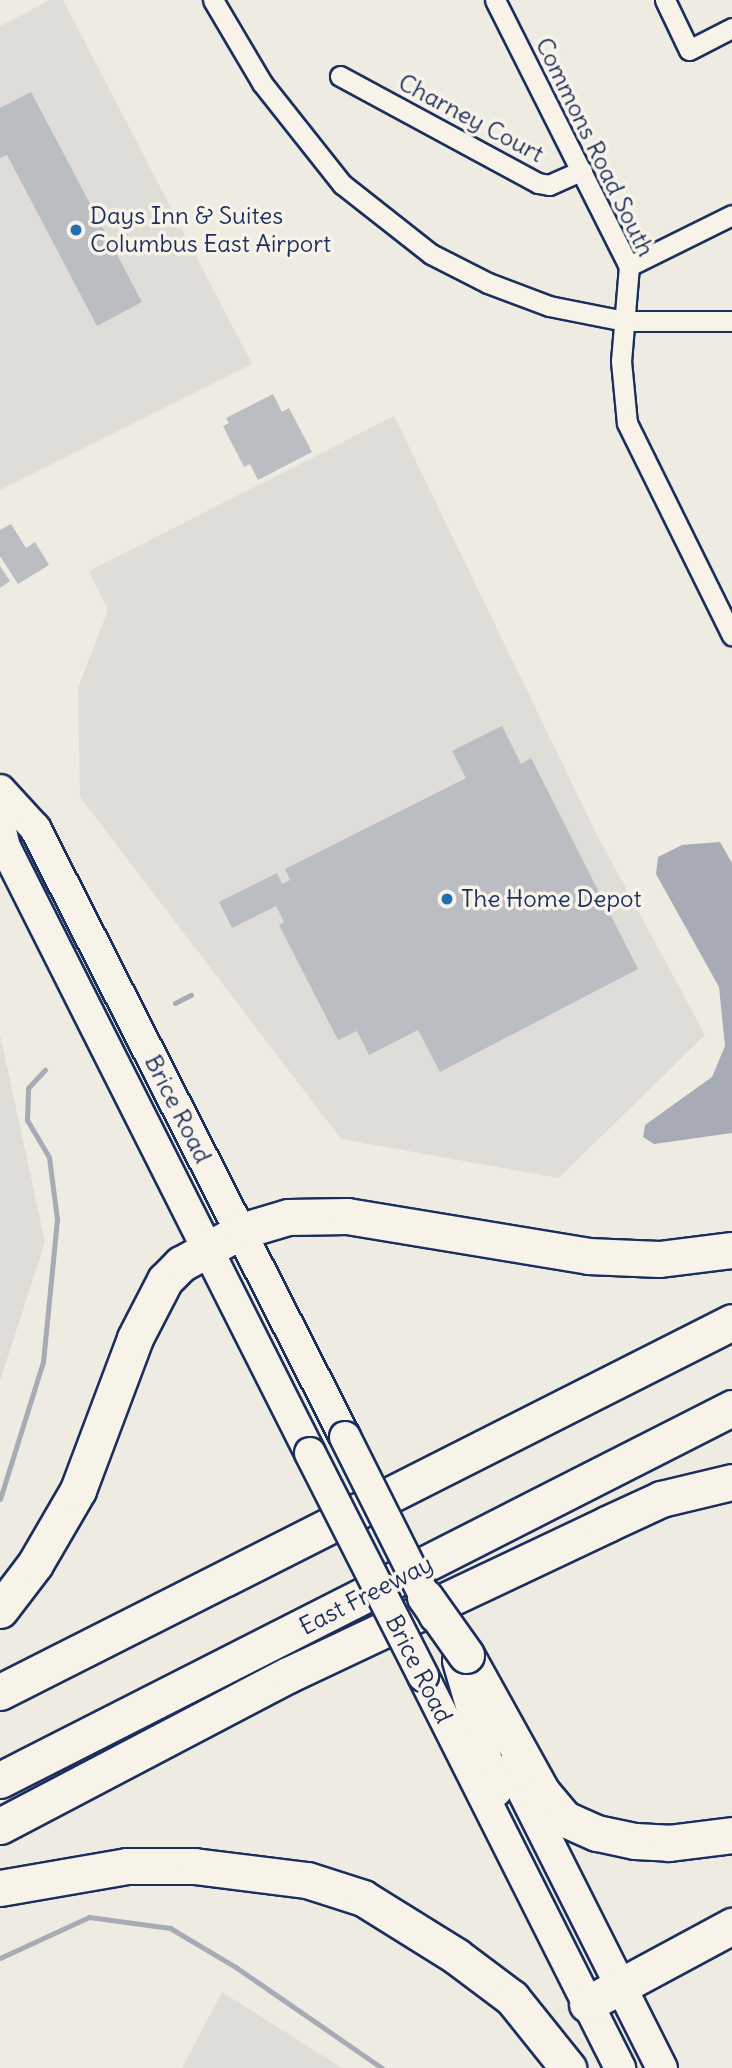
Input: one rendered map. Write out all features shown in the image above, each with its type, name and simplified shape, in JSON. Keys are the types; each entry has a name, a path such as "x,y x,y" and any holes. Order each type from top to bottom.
{"highway":[{"path":"0,1610 35,1564 78,1490 150,1305 181,1264 241,1231 288,1217 347,1216 587,1256 659,1259 732,1250"},
{"path":"0,1692 732,1322"},
{"name":"East Freeway","path":"0,1780 732,1408"},
{"path":"0,1826 288,1675 607,1524 661,1499 732,1482"},
{"path":"425,1597 542,1792 565,1819 597,1833 635,1842 668,1843 732,1835"},
{"path":"0,1888 127,1866 194,1866 307,1880 363,1898 400,1917 512,1997 568,2068"},
{"path":"587,2004 732,1926"}],"main road":[{"name":"Brice Road","path":"0,790 35,828 425,1597"},
{"name":"Brice Road","path":"0,826 5,847 620,2068"},
{"name":"Brice Road","path":"208,1249 345,1437"},
{"name":"Brice Road","path":"462,1658 516,1863"},
{"name":"Brice Road","path":"462,1658 662,2068"}],"street":[{"path":"213,0 239,47 287,117 342,184 385,221 431,254 488,283 549,306 625,321 732,321"},
{"name":"Commons Road South","path":"495,0 629,266 621,386 627,423 732,635"},
{"path":"665,0 689,50 732,28"},
{"name":"Charney Court","path":"340,76 538,183 549,185 582,170"},
{"path":"629,266 732,215"}],"shaded area":[{"path":"50,0 63,0 252,364 0,490 0,26"},
{"path":"394,416 595,831 705,1035 559,1178 341,1139 80,797 78,688 108,610 89,571"},
{"path":"720,842 732,863 732,1133 654,1144 643,1137 645,1125 712,1077 725,1046 719,987 656,874 658,857 682,845"},
{"path":"0,1034 45,1242 0,1381"},
{"path":"222,1992 342,2068 182,2068"}],"building":[{"name":"Days Inn & Suites Columbus East Airport","path":"31,92 142,302 97,326 7,155 0,158 0,108"},
{"path":"273,394 282,412 289,408 312,452 258,480 250,464 244,467 223,426 229,423 226,418"},
{"path":"11,524 26,548 35,542 49,565 18,584 0,556 0,530"},
{"path":"0,566 10,581 0,588"},
{"name":"The Home Depot","path":"502,726 521,764 531,758 638,969 440,1072 418,1030 369,1055 357,1031 338,1040 279,925 284,922 276,906 232,928 219,902 277,873 282,884 290,880 285,869 466,778 452,751"}],"waterway":[{"path":"175,1003 191,995"},
{"path":"0,1499 43,1362 57,1219 49,1157 27,1120 28,1088 45,1070"},
{"path":"0,1958 89,1917 170,1928 237,1968 382,2068"}],"place":[{"name":"Days Inn & Suites Columbus East Airport","path":"76,230"},
{"name":"The Home Depot","path":"447,899"}]}
